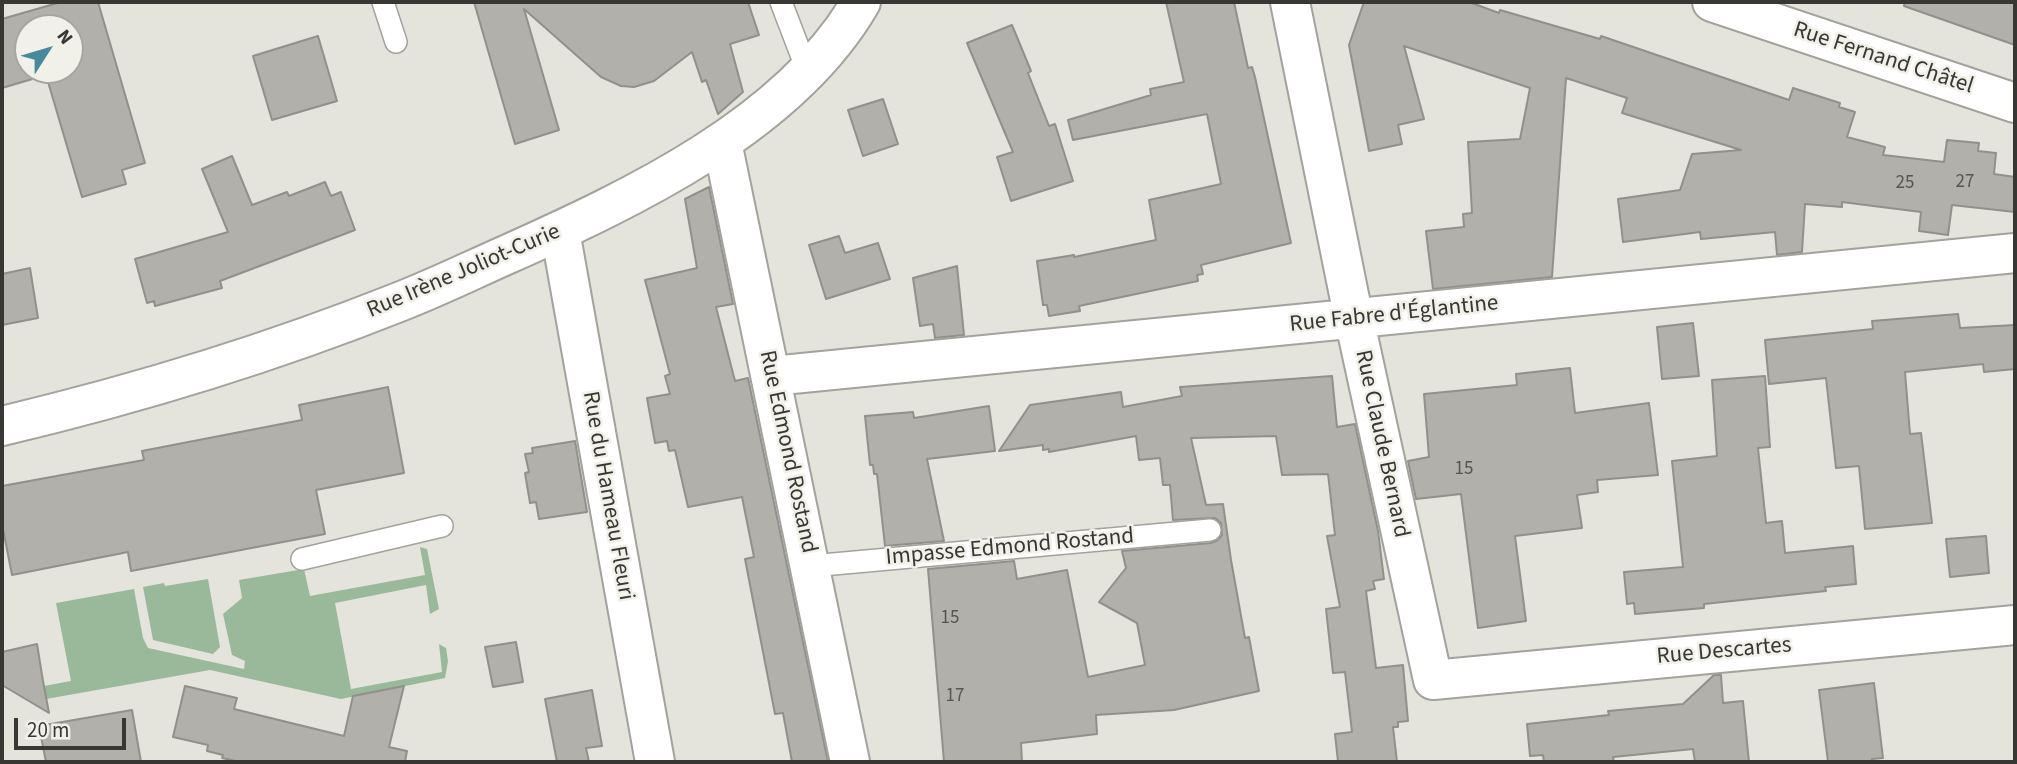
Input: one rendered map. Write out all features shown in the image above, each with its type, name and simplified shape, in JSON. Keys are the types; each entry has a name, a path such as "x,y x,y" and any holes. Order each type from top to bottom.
{"street":[{"name":"Rue Irène Joliot-Curie","path":"2,426 170,381 276,348 401,302 560,231 646,187 722,142 785,92 807,70 848,24 861,2"},
{"name":"Rue Claude Bernard","path":"1290,2 1354,319 1433,680"},
{"name":"Rue Fernand Châtel","path":"1712,2 2015,103"},
{"name":"Rue Edmond Rostand","path":"722,142 850,762"},
{"name":"Rue du Hameau Fleuri","path":"560,231 655,762"},
{"name":"Rue Fabre d'Églantine","path":"772,376 2015,253"},
{"name":"Rue Descartes","path":"1433,680 2015,625"}],"lane":[{"path":"383,2 396,42"},
{"path":"781,2 807,70"},
{"path":"302,559 442,526"},
{"name":"Impasse Edmond Rostand","path":"811,566 1210,530"}],"green space":[{"path":"420,547 427,549 439,609 430,614 426,585 335,603 351,689 442,672 439,644 446,648 448,661 445,678 341,699 210,670 46,699 44,686 71,681 56,603 134,589 143,638 148,648 244,669 245,661 232,655 223,614 242,598 239,580 304,569 310,596 425,575"},
{"path":"208,579 220,647 213,654 153,640 143,587"}],"building":[{"path":"61,2 98,2 145,163 122,170 126,184 82,197 49,84 84,84 84,14 19,14"},
{"path":"474,2 748,2 759,35 730,44 743,92 718,114 706,80 702,82 692,52 654,81 634,87 621,86 601,77 524,9 559,130 515,144"},
{"path":"1166,2 1234,2 1248,68 1252,67 1255,77 1291,243 1201,265 1203,274 1197,275 1198,281 1079,306 1080,311 1049,316 1047,305 1043,305 1037,261 1074,257 1156,240 1149,200 1221,184 1207,114 1073,140 1068,120 1151,95 1150,89 1184,82"},
{"path":"1364,2 1469,2 1499,13 1500,10 1600,39 1601,36 1789,100 1793,88 1840,103 1839,107 1855,112 1847,137 1885,147 1883,155 1944,162 1947,140 1979,143 1978,151 1996,153 1994,174 2015,177 2015,212 1952,205 1948,235 1919,231 1921,212 1842,202 1842,207 1805,204 1802,252 1777,255 1775,232 1701,239 1700,232 1623,242 1618,199 1680,190 1692,154 1741,150 1622,113 1627,98 1566,78 1552,277 1433,289 1426,231 1464,227 1463,214 1472,213 1468,142 1520,139 1530,88 1404,46 1424,119 1398,125 1402,144 1369,151 1349,45"},
{"path":"1905,2 2015,2 2015,45 1904,6"},
{"path":"14,16 16,84 2,88 2,19"},
{"path":"1012,25 1049,126 1055,124 1073,181 1011,201 997,157 1013,152 967,43"},
{"path":"318,36 337,101 272,120 253,56"},
{"path":"883,99 898,144 863,156 848,110"},
{"path":"232,156 252,205 287,192 289,196 325,182 331,196 341,192 355,230 220,281 222,288 155,306 154,301 147,303 135,259 228,232 202,169"},
{"path":"709,187 733,304 716,307 735,381 748,378 828,762 792,762 783,713 775,714 745,559 754,557 742,497 688,507 675,450 669,451 667,441 655,443 647,398 670,394 665,376 670,374 645,280 697,268 685,199"},
{"path":"839,236 845,253 878,243 890,279 826,299 809,245"},
{"path":"957,266 964,335 935,338 933,324 920,326 913,278"},
{"path":"30,268 38,318 2,325 2,274"},
{"path":"1958,314 1960,328 2015,325 2015,369 1984,372 1983,364 1905,372 1910,434 1921,433 1932,523 1865,529 1859,466 1836,468 1826,378 1769,384 1765,340 1873,329 1872,321"},
{"path":"1693,323 1699,376 1662,379 1657,327"},
{"path":"1570,368 1575,413 1649,403 1658,475 1597,480 1598,492 1577,495 1582,528 1515,536 1526,621 1478,628 1461,494 1416,499 1408,461 1429,457 1424,394 1517,385 1516,374"},
{"path":"1332,376 1337,427 1355,424 1378,531 1384,579 1373,581 1375,589 1366,591 1376,668 1403,665 1408,721 1398,722 1398,727 1393,727 1397,762 1338,762 1335,734 1352,732 1345,672 1333,673 1326,609 1340,607 1327,536 1335,535 1328,474 1282,475 1276,436 1191,438 1206,505 1223,504 1245,638 1249,637 1259,691 1174,710 1096,715 1097,734 1021,743 1022,762 944,762 928,569 1014,561 1017,579 1067,570 1088,677 1145,665 1137,623 1099,602 1126,568 1122,551 1211,543 1222,535 1221,523 1215,518 1173,520 1170,485 1163,485 1160,458 1139,460 1136,436 1049,452 1049,449 1043,450 1043,445 999,451 1030,405 1121,392 1123,407 1182,396 1180,387"},
{"path":"1765,376 1770,447 1758,448 1766,523 1782,521 1785,553 1853,546 1856,584 1825,587 1826,591 1704,604 1704,608 1635,614 1634,603 1627,604 1624,572 1683,567 1672,461 1717,456 1712,380"},
{"path":"388,387 404,473 316,490 325,534 131,571 128,552 12,575 2,524 2,486 144,460 142,451 302,420 299,405"},
{"path":"989,406 995,451 927,459 944,541 885,546 877,474 874,474 873,465 870,465 865,416 913,412 914,418"},
{"path":"575,441 587,512 539,519 536,502 530,503 525,473 529,472 525,454 533,453 532,448"},
{"path":"1986,536 1989,573 1950,577 1946,539"},
{"path":"516,642 523,682 493,687 485,647"},
{"path":"37,644 49,713 2,685 2,652"},
{"path":"1714,675 1721,675 1723,703 1743,701 1749,762 1695,762 1693,749 1613,757 1614,762 1544,762 1543,755 1530,756 1527,724 1609,715 1608,711 1683,704"},
{"path":"1874,683 1883,758 1872,759 1872,762 1828,762 1819,690"},
{"path":"185,686 237,698 234,709 344,736 353,696 404,686 389,747 407,751 405,762 240,762 222,758 223,755 207,751 208,745 173,737"},
{"path":"592,690 602,746 586,748 589,762 557,762 545,699"},
{"path":"132,710 141,762 46,762 39,726"}]}
